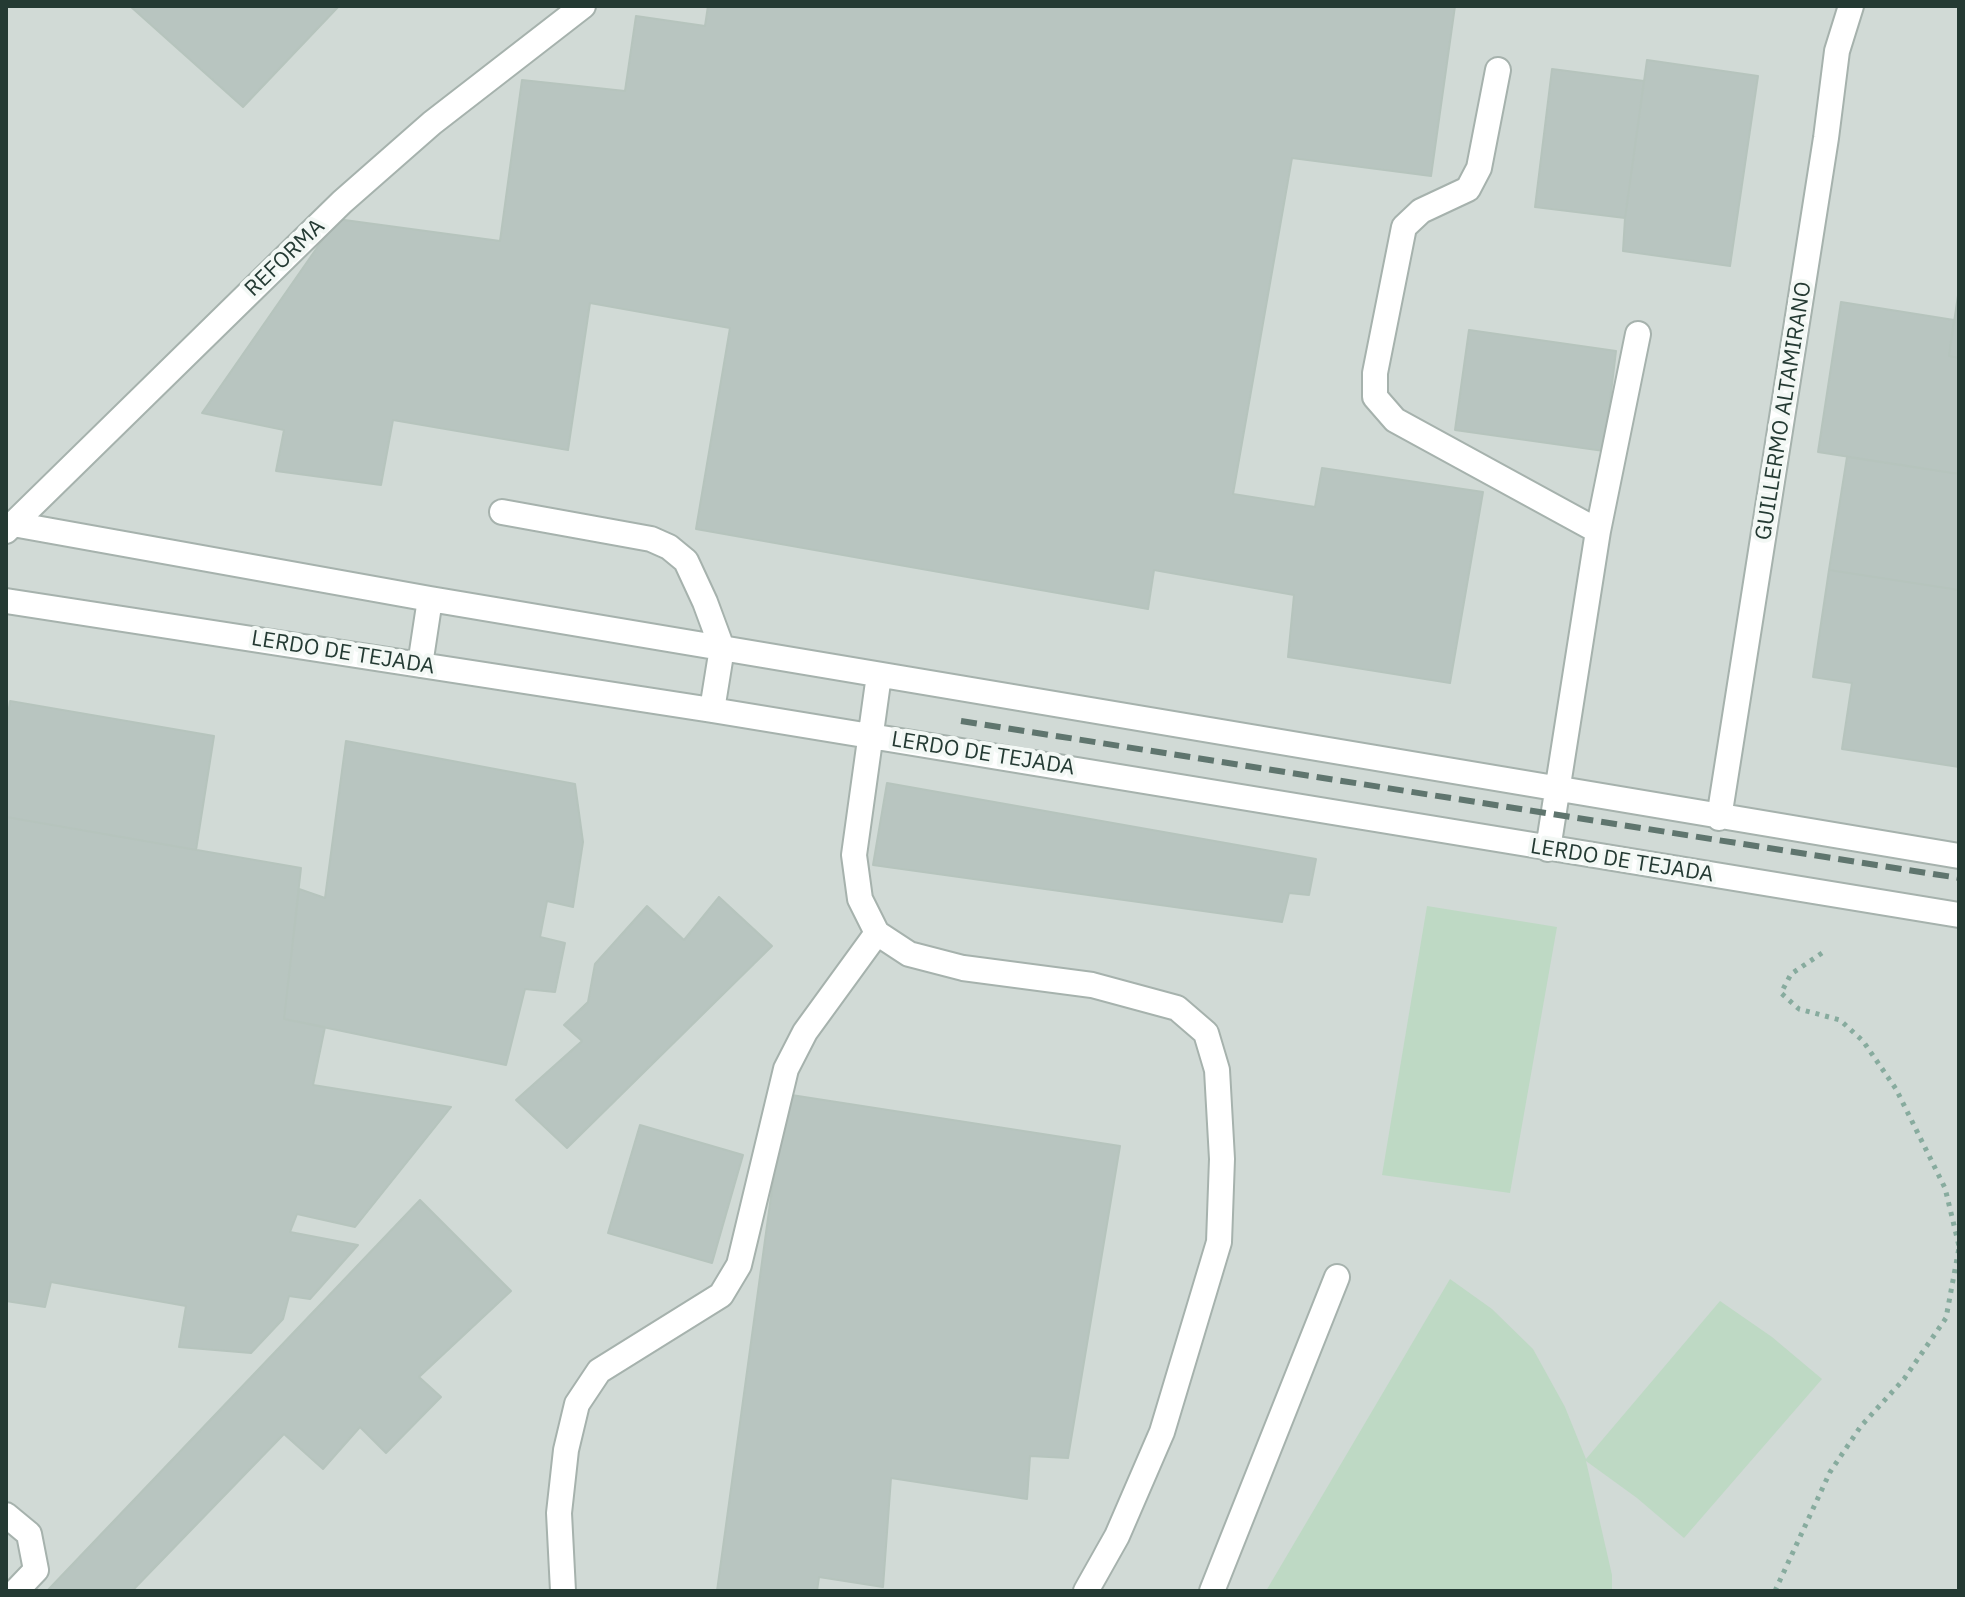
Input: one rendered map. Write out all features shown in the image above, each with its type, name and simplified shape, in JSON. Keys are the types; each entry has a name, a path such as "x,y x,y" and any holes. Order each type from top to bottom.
{"lane":[{"name":"REFORMA","path":"9,528 342,202 432,123 583,6"},
{"name":"GUILLERMO ALTAMIRANO","path":"1719,818 1837,51 1851,6"},
{"path":"1498,70 1479,168 1468,189 1421,211 1404,227 1375,373 1375,397 1395,420 1598,531"},
{"path":"1548,849 1598,531 1638,334"},
{"path":"502,512 651,539 669,547 686,561 722,648 712,710"},
{"path":"9,528 1959,856"},
{"path":"420,665 430,599"},
{"name":"LERDO DE TEJADA","path":"6,601 871,735 1959,915"},
{"path":"879,675 854,855 860,899 877,933 909,954 963,968 1092,985 1177,1008 1206,1033 1217,1070 1222,1159 1219,1242 1162,1432 1117,1536 1086,1591"},
{"path":"563,1591 559,1513 566,1450 577,1404 599,1371 721,1295 739,1265 786,1069 805,1032 877,933"},
{"path":"1212,1591 1337,1277"},
{"path":"6,1515 29,1534 36,1570 16,1591"}],"path":[{"path":"1775,1591 1830,1472 1861,1426 1904,1379 1946,1318 1959,1247 1945,1188 1896,1089 1863,1041 1840,1020 1799,1009 1781,993 1791,974 1822,953"}],"shaded area":[{"path":"6,6 1959,6 1959,1591 6,1591"}],"green space":[{"path":"1427,906 1557,927 1510,1193 1382,1175"},
{"path":"1450,1279 1492,1309 1533,1349 1565,1407 1586,1459 1720,1301 1772,1337 1822,1379 1684,1538 1637,1498 1586,1461 1612,1575 1612,1591 1266,1591"}],"building":[{"path":"130,6 339,6 243,107"},
{"path":"708,6 1455,6 1431,176 1292,158 1233,494 1315,507 1322,468 1483,492 1450,683 1288,657 1294,595 1154,570 1148,609 696,529 730,328 590,303 568,450 393,420 381,485 276,471 284,430 202,413 337,219 500,241 522,80 625,91 636,16 705,26"},
{"path":"1647,60 1758,76 1730,266 1623,251"},
{"path":"1552,69 1644,81 1625,218 1535,207"},
{"path":"1959,289 1959,358 1949,356"},
{"path":"1841,302 1954,320 1949,356 1959,358 1959,474 1818,452"},
{"path":"1469,330 1616,351 1604,451 1455,430"},
{"path":"1847,457 1959,474 1959,590 1829,570"},
{"path":"1829,570 1959,590 1959,767 1842,749 1852,683 1813,677"},
{"path":"10,701 214,736 196,850 6,817 6,730"},
{"path":"346,741 575,784 583,842 573,907 547,901 540,937 565,943 555,992 525,989 506,1065 284,1019 299,889 325,898"},
{"path":"887,783 1316,859 1309,895 1289,893 1282,922 873,865"},
{"path":"6,817 301,868 284,1019 325,1027 313,1085 451,1107 355,1227 297,1214 290,1232 358,1245 310,1299 289,1296 283,1319 251,1353 179,1347 186,1306 51,1282 45,1307 6,1301"},
{"path":"719,897 772,946 567,1148 516,1100 582,1041 564,1025 588,1002 595,964 647,906 684,940"},
{"path":"785,1094 1120,1146 1068,1458 1030,1456 1027,1499 891,1478 883,1587 819,1577 817,1591 717,1591"},
{"path":"640,1125 743,1155 712,1263 608,1233"},
{"path":"420,1200 511,1291 419,1377 441,1397 386,1453 360,1427 323,1469 284,1434 132,1591 47,1591"}],"railway":[{"path":"961,721 1959,878"}]}
